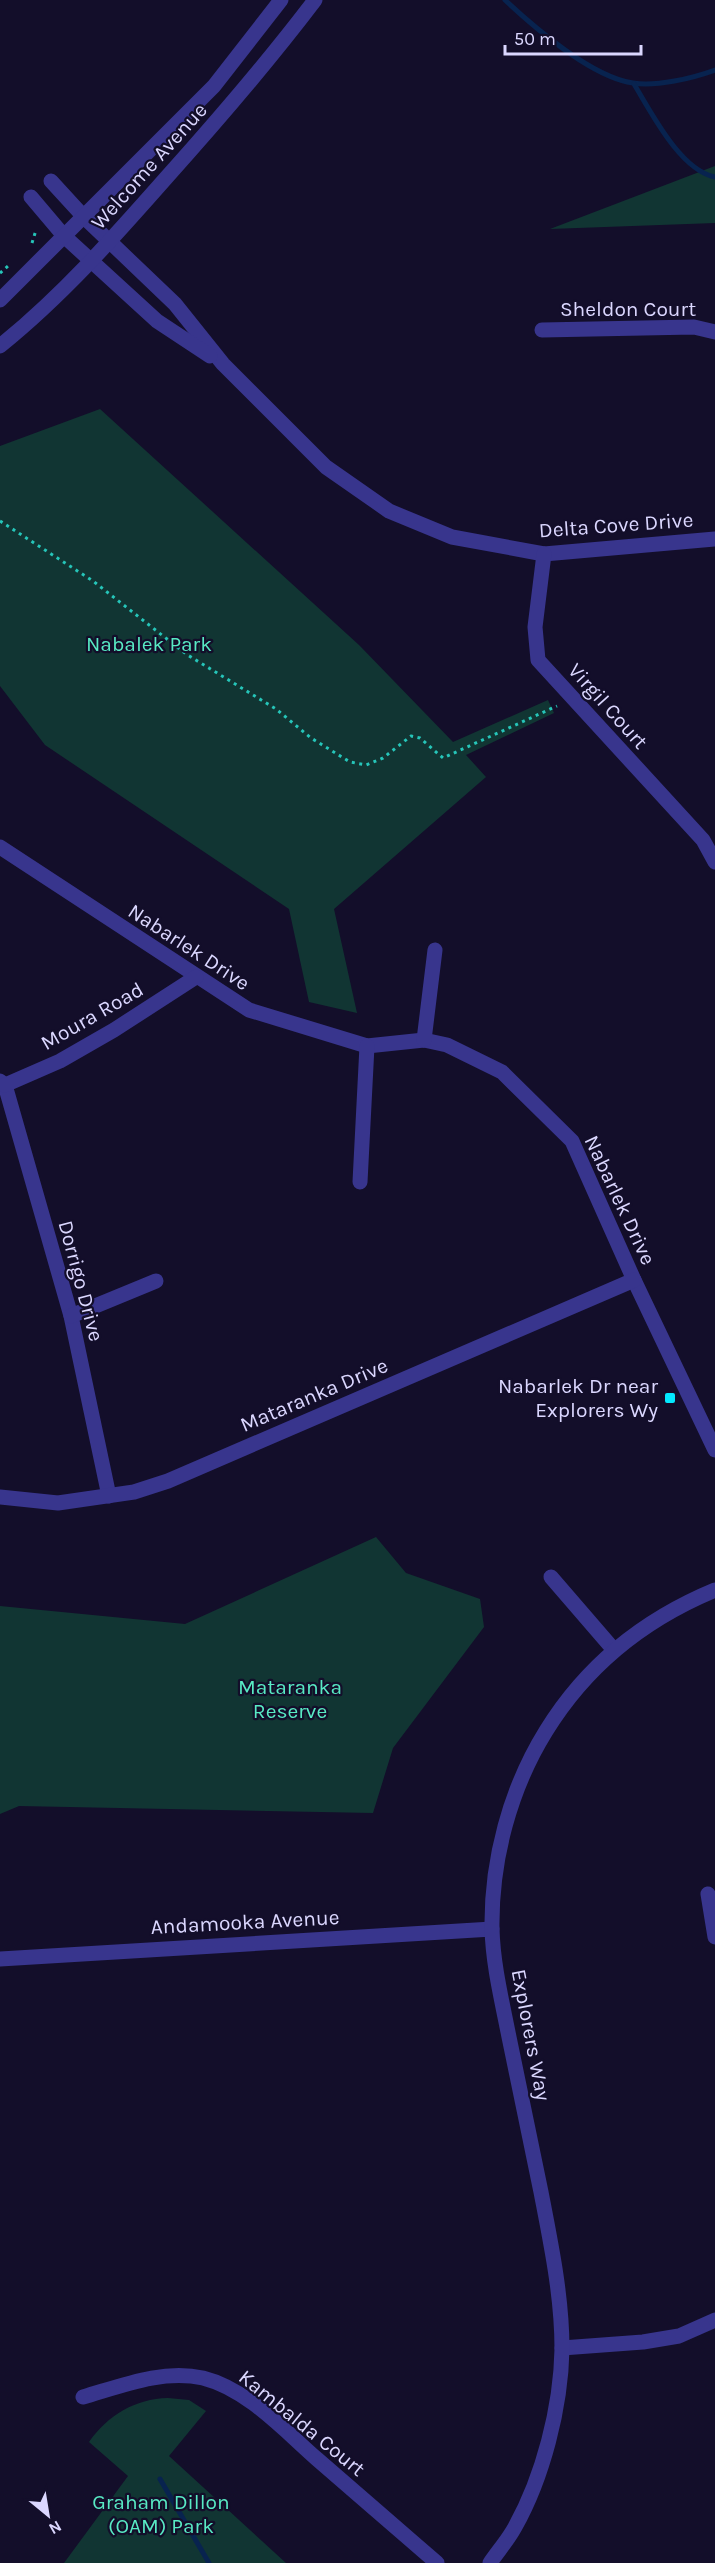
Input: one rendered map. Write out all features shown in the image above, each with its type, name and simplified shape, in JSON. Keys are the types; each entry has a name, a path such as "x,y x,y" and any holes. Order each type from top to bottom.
{"street":[{"name":"Welcome Avenue","path":"0,300 214,86 281,0"},
{"name":"Welcome Avenue","path":"0,346 28,323 92,262 236,99 315,0"},
{"name":"Delta Cove Drive","path":"51,181 84,217 175,304 223,364 326,467 389,511 452,537 544,554 715,539"},
{"name":"Delta Cove Drive","path":"31,197 64,236 158,321 223,364"},
{"name":"Sheldon Court","path":"542,330 694,327 715,332"},
{"name":"Virgil Court","path":"544,554 535,627 538,660 703,840 715,862"},
{"name":"Nabarlek Drive","path":"0,848 249,1010 367,1046 424,1040 447,1045 502,1072 572,1141 634,1281 715,1450"},
{"path":"424,1040 435,950"},
{"name":"Moura Road","path":"3,1083 69,1056 196,977"},
{"path":"360,1182 367,1046"},
{"name":"Dorrigo Drive","path":"3,1083 71,1316 109,1496"},
{"path":"71,1316 156,1281"},
{"name":"Mataranka Drive","path":"0,1497 58,1503 134,1492 168,1481 634,1281"},
{"path":"551,1577 614,1650"},
{"name":"Explorers Way","path":"490,2563 514,2527 541,2466 557,2402 562,2348 554,2260 497,1977 492,1929 495,1881 507,1819 525,1768 557,1713 581,1683 614,1650 678,1607 715,1590"},
{"path":"708,1894 715,1937"},
{"name":"Andamooka Avenue","path":"0,1959 492,1929"},
{"path":"562,2348 644,2342 679,2336 715,2320"},
{"name":"Kambalda Court","path":"82,2397 161,2376 202,2378 219,2384 246,2399 438,2563"}],"path":[{"path":"27,249 33,242 36,231 34,224"},
{"path":"0,273 14,262"},
{"path":"0,521 93,581 186,654 276,709 311,738 350,762 366,765 383,758 411,736 420,738 443,758 572,699"}],"green space":[{"path":"715,166 715,223 550,229"},
{"name":"Nabalek Park","path":"100,409 359,645 453,742 548,700 554,713 466,755 486,777 334,909 357,1013 309,1002 289,909 45,745 0,686 0,446"},
{"name":"Mataranka Reserve","path":"376,1537 406,1573 480,1599 484,1627 393,1748 373,1813 19,1806 0,1814 0,1606 185,1624"},
{"name":"Graham Dillon (OAM) Park","path":"168,2398 189,2400 206,2411 169,2456 286,2563 64,2563 128,2476 89,2442 96,2432 123,2410 144,2402"}],"waterway":[{"path":"505,0 565,50 617,79 642,84 663,83 715,70"},
{"path":"634,84 678,152 702,172 715,177"},
{"path":"160,2479 209,2563"}],"place":[{"name":"Nabarlek Dr near Explorers Wy","path":"670,1398"}]}
